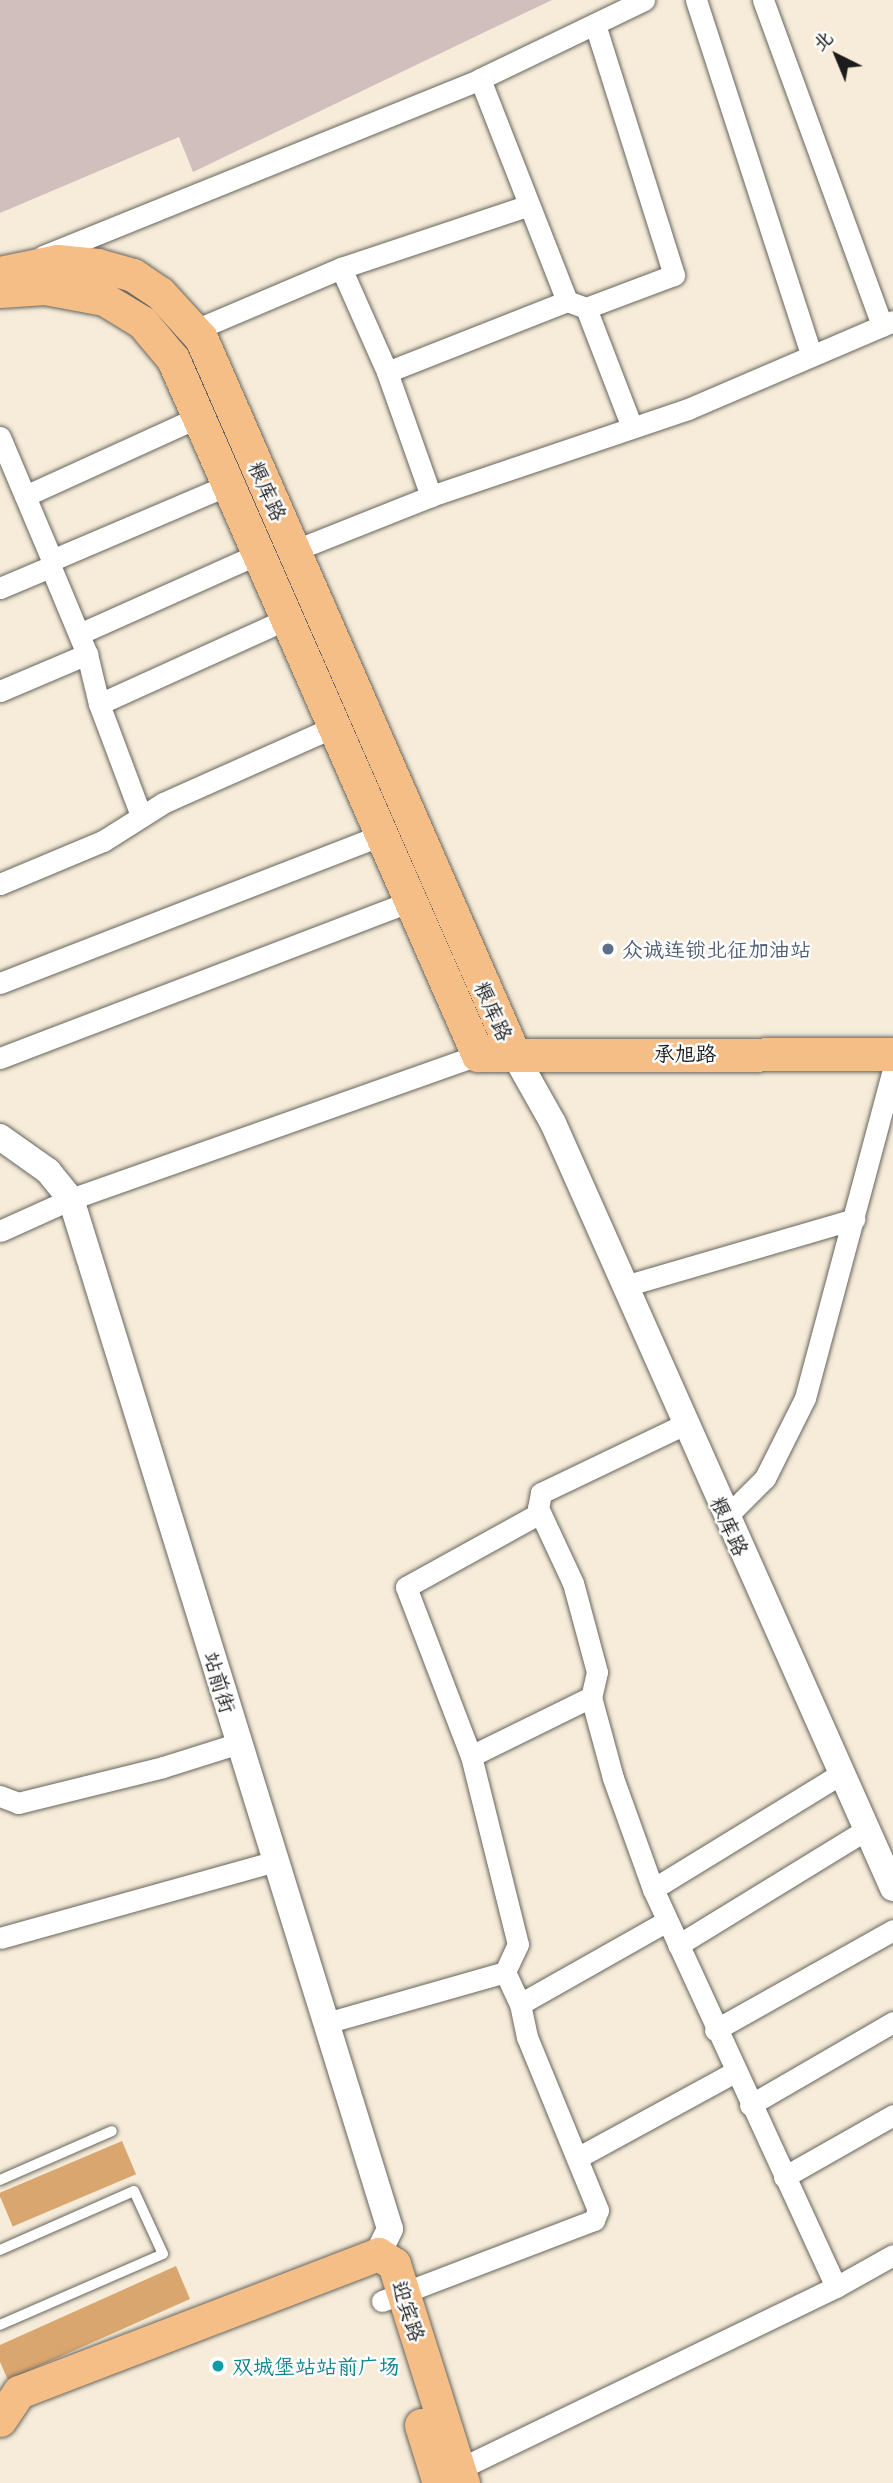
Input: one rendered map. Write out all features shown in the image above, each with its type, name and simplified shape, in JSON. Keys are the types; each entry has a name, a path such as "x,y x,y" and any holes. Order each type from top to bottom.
{"main road":[{"name":"粮库路","path":"5,277 57,261 98,265 133,275 160,293 195,330 513,1052"},
{"name":"粮库路","path":"5,277 125,308 159,338 198,417 478,1055"},
{"name":"承旭路","path":"478,1055 513,1052 893,1054"},
{"name":"迎宾路","path":"378,2254 450,2479"},
{"path":"3,2407 19,2392 378,2254"}],"street":[{"path":"5,277 480,79 644,0"},
{"path":"696,0 812,356"},
{"path":"293,551 431,496 688,409 887,324 763,0"},
{"path":"387,372 577,305 674,275 595,24"},
{"path":"480,79 529,205 632,427"},
{"path":"195,330 341,268 529,205"},
{"path":"341,268 387,372 431,496"},
{"path":"25,496 198,417"},
{"path":"0,437 5,462 25,496 87,654 99,704 141,816"},
{"path":"0,589 228,485"},
{"path":"79,634 258,554"},
{"path":"99,704 286,619"},
{"path":"0,691 87,654"},
{"path":"0,884 103,841 141,816 334,727"},
{"path":"0,983 381,835"},
{"path":"0,1058 409,902"},
{"name":"粮库路","path":"513,1052 553,1123 893,1888"},
{"path":"0,1231 71,1199 478,1055"},
{"path":"726,1517 765,1478 805,1398 854,1219 887,1117 893,1070"},
{"name":"站前街","path":"0,1137 48,1171 71,1199 390,2229 378,2254"},
{"path":"625,1286 854,1219"},
{"path":"685,1424 541,1493 540,1513 573,1583 597,1672 591,1697 613,1778 653,1889 715,2030 836,2287"},
{"path":"326,2023 505,1972 518,1944 471,1756 406,1587 540,1513"},
{"path":"471,1756 591,1697"},
{"path":"0,1796 18,1803 163,1768 239,1742"},
{"path":"653,1889 841,1774"},
{"path":"678,1945 867,1829"},
{"path":"0,1938 276,1861"},
{"path":"520,2004 667,1921"},
{"path":"715,2030 893,1930"},
{"path":"393,2297 594,2220 598,2210 527,2037 520,2004 505,1972"},
{"path":"750,2105 893,2022"},
{"path":"577,2158 735,2072"},
{"path":"784,2177 893,2115"},
{"path":"450,2479 836,2287 893,2255"}],"lane":[{"path":"0,2180 113,2131"},
{"path":"0,2250 134,2191 163,2254 0,2325"}],"shaded area":[{"path":"0,0 552,0 193,172 179,137 0,213"}],"building":[{"path":"122,2141 136,2174 13,2226 0,2193"},
{"path":"176,2266 190,2299 8,2380 0,2362 0,2345"}],"place":[{"name":"众诚连锁北征加油站","path":"608,949"},
{"name":"双城堡站站前广场","path":"218,2366"}]}
